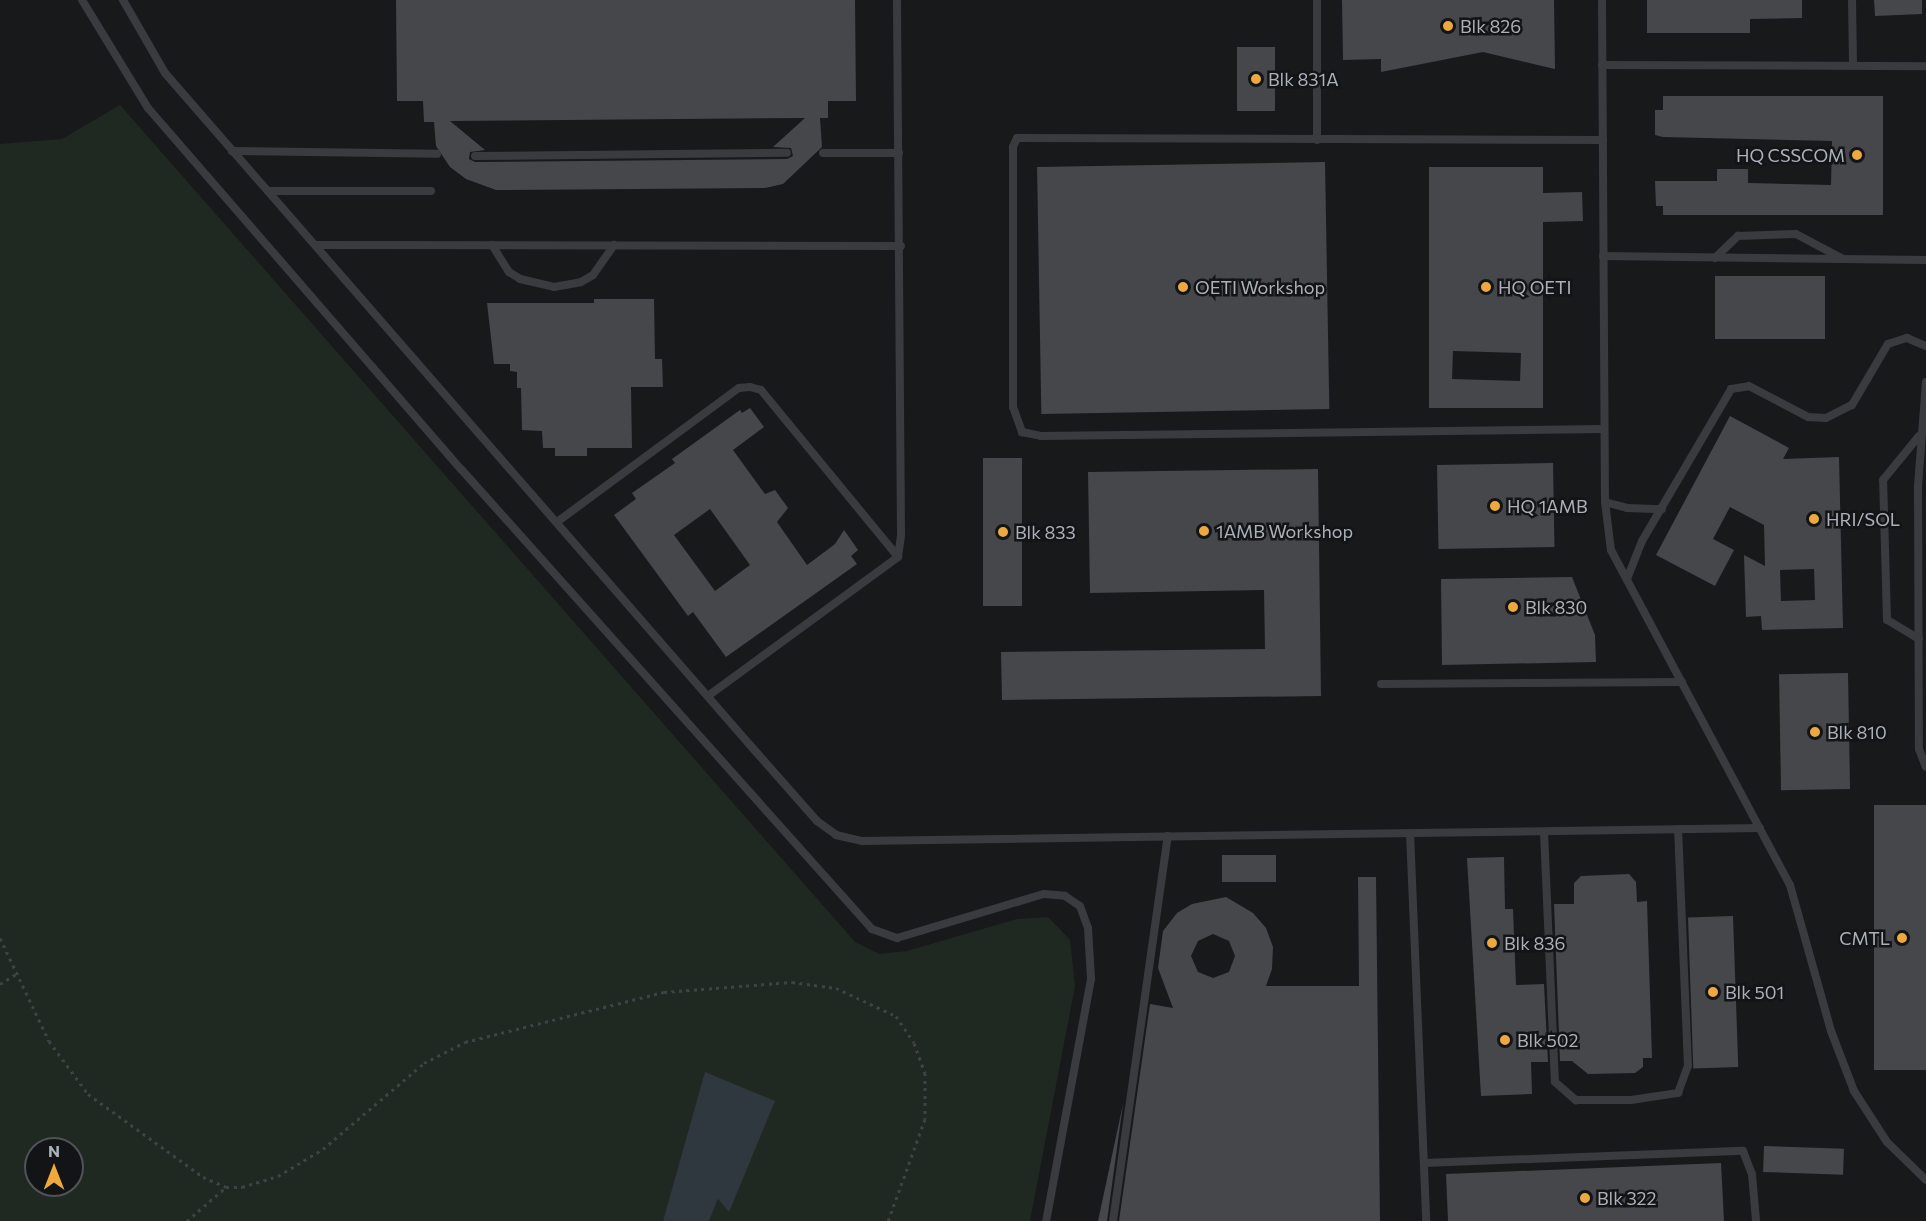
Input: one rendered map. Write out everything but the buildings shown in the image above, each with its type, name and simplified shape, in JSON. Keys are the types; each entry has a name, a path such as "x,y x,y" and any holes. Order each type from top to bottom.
{"lane":[{"path":"82,0 148,108 469,477 872,929 897,938 1044,894 1065,896 1080,906 1088,928 1091,979 1046,1221"},
{"path":"123,0 165,72 232,151 817,821 836,835 862,841 1760,828"},
{"path":"708,696 898,557 902,536 897,0"},
{"path":"1317,0 1317,140"},
{"path":"1602,0 1605,502 1611,550 1790,885 1831,1031 1854,1091 1887,1143 1926,1180"},
{"path":"1852,0 1853,66"},
{"path":"1602,65 1926,66"},
{"path":"1603,140 1017,138 1013,147 1013,407 1022,432 1041,436 1604,429"},
{"path":"232,151 437,154"},
{"path":"475,156 787,153"},
{"path":"823,153 899,153"},
{"path":"268,191 431,191"},
{"path":"1715,258 1738,236 1796,234 1844,259"},
{"path":"316,245 901,246"},
{"path":"492,245 509,272 520,279 554,287 581,282 592,275 614,245"},
{"path":"1603,256 1926,260"},
{"path":"1627,579 1642,541 1731,389 1749,386 1808,417 1826,418 1852,405 1888,344 1907,338 1926,346"},
{"path":"1926,382 1919,436 1919,749 1926,767"},
{"path":"557,522 739,388 750,387 761,390 898,557"},
{"path":"1919,436 1883,480 1887,620 1919,639"},
{"path":"1605,502 1627,508 1662,509"},
{"path":"1381,684 1682,682"},
{"path":"1544,832 1555,1082 1576,1100 1631,1100 1678,1093 1688,1066 1678,829"},
{"path":"1410,833 1426,1221"},
{"path":"1113,1221 1168,836"},
{"path":"1424,1163 1743,1151 1752,1174 1756,1221"}],"path":[{"path":"0,938 49,1041 88,1094 193,1171 226,1187 242,1187 278,1176 314,1155 424,1063 465,1042 664,992 792,982 836,988 868,1000 896,1016 914,1043 925,1073 925,1119 888,1221"},
{"path":"0,984 16,974"},
{"path":"188,1221 226,1187"}],"shaded area":[{"path":"120,105 855,942 879,954 907,951 1017,919 1048,917 1070,940 1075,986 1030,1221 709,1221 718,1199 730,1212 706,1072 663,1221 0,1221 0,144 62,139"},
{"path":"705,1072 775,1101 729,1212 718,1199 709,1221 663,1221"}],"place":[{"name":"Blk 826","path":"1448,26"},
{"name":"Blk 831A","path":"1256,79"},
{"name":"HQ CSSCOM","path":"1857,155"},
{"name":"OETI Workshop","path":"1183,287"},
{"name":"HQ OETI","path":"1486,287"},
{"name":"HQ 1AMB","path":"1495,506"},
{"name":"HRI/SOL","path":"1814,519"},
{"name":"1AMB Workshop","path":"1204,531"},
{"name":"Blk 833","path":"1003,532"},
{"name":"Blk 830","path":"1513,607"},
{"name":"Blk 810","path":"1815,732"},
{"name":"CMTL","path":"1902,938"},
{"name":"Blk 836","path":"1492,943"},
{"name":"Blk 501","path":"1713,992"},
{"name":"Blk 502","path":"1505,1040"},
{"name":"Blk 322","path":"1585,1198"}]}
